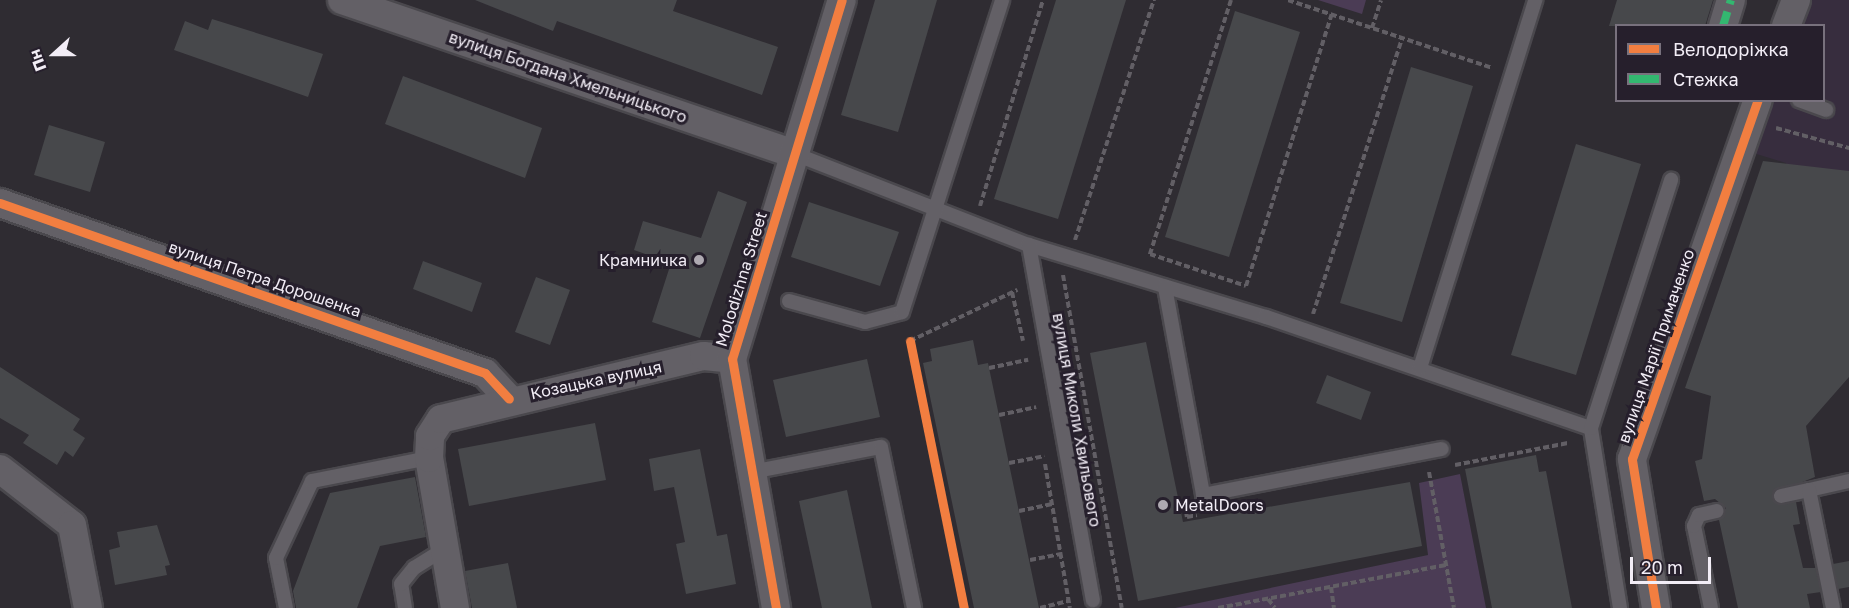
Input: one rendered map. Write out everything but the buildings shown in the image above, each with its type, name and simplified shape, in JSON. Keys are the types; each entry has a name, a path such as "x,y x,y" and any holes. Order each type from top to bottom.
{"street":[{"name":"вулиця Богдана Хмельницького","path":"342,0 795,154"},
{"name":"Molodizhna Street","path":"776,608 732,359 842,0"},
{"path":"1724,24 1731,0"},
{"path":"1787,24 1796,0"},
{"name":"вулиця Марії Примаченко","path":"1656,608 1632,459 1757,102"},
{"name":"вулиця Петра Дорошенка","path":"0,203 485,373 509,399"},
{"name":"Козацька вулиця","path":"455,608 429,458 430,436 441,418 509,399 704,356 732,359"},
{"path":"0,469 59,510 72,525 88,608"}],"lane":[{"path":"789,301 865,322 902,312 1002,0"},
{"path":"1420,368 1534,0"},
{"path":"1804,102 1826,110"},
{"path":"795,154 935,205 1029,245 1070,256 1420,368 1591,429"},
{"path":"1620,608 1591,429 1671,180"},
{"name":"вулиця Миколи Хвильового","path":"1029,245 1093,600"},
{"path":"1166,287 1203,495 1442,449"},
{"path":"751,472 881,447 915,608"},
{"path":"286,608 276,558 312,481 429,458"},
{"path":"1781,496 1849,481"},
{"path":"1809,490 1833,608"},
{"path":"1711,608 1694,526 1699,515 1717,511"},
{"path":"405,608 401,584 414,568 444,549"}],"path":[{"path":"975,222 1043,0"},
{"path":"1122,608 1062,277 1154,0"},
{"path":"1231,0 1150,254 1246,286 1332,14"},
{"path":"1288,0 1512,74"},
{"path":"1372,28 1381,0"},
{"path":"1323,320 1312,316 1402,38"},
{"path":"1492,80 1498,59"},
{"path":"1775,128 1849,148"},
{"path":"912,353 910,341 1012,292 1062,277 1074,279"},
{"path":"1012,292 1029,369"},
{"path":"989,368 1028,360"},
{"path":"1034,398 1037,417"},
{"path":"999,415 1036,407"},
{"path":"1452,466 1569,442"},
{"path":"1042,446 1070,608"},
{"path":"1009,463 1044,456"},
{"path":"1417,473 1440,468"},
{"path":"1428,471 1454,608"},
{"path":"1182,493 1187,517 1210,512"},
{"path":"1019,511 1052,504"},
{"path":"1030,560 1061,554"},
{"path":"1218,608 1446,565"},
{"path":"1331,586 1334,608"},
{"path":"1268,598 1275,608"},
{"path":"1040,608 1069,601"}],"shaded area":[{"path":"1318,0 1366,0 1362,14"},
{"path":"1804,0 1849,0 1849,362 1815,368 1786,163 1750,152 1768,102 1825,102 1825,24 1795,24"},
{"path":"1460,474 1486,608 1175,608 1428,555 1419,483"}],"marked path":[{"path":"1724,24 1731,0"}],"cycle path":[{"path":"776,608 732,359 842,0"},
{"path":"1656,608 1632,459 1757,102"},
{"path":"0,203 485,373 509,399"},
{"path":"910,341 964,608"}],"place":[{"name":"Крамничка","path":"699,260"},
{"name":"MetalDoors","path":"1163,505"}]}
